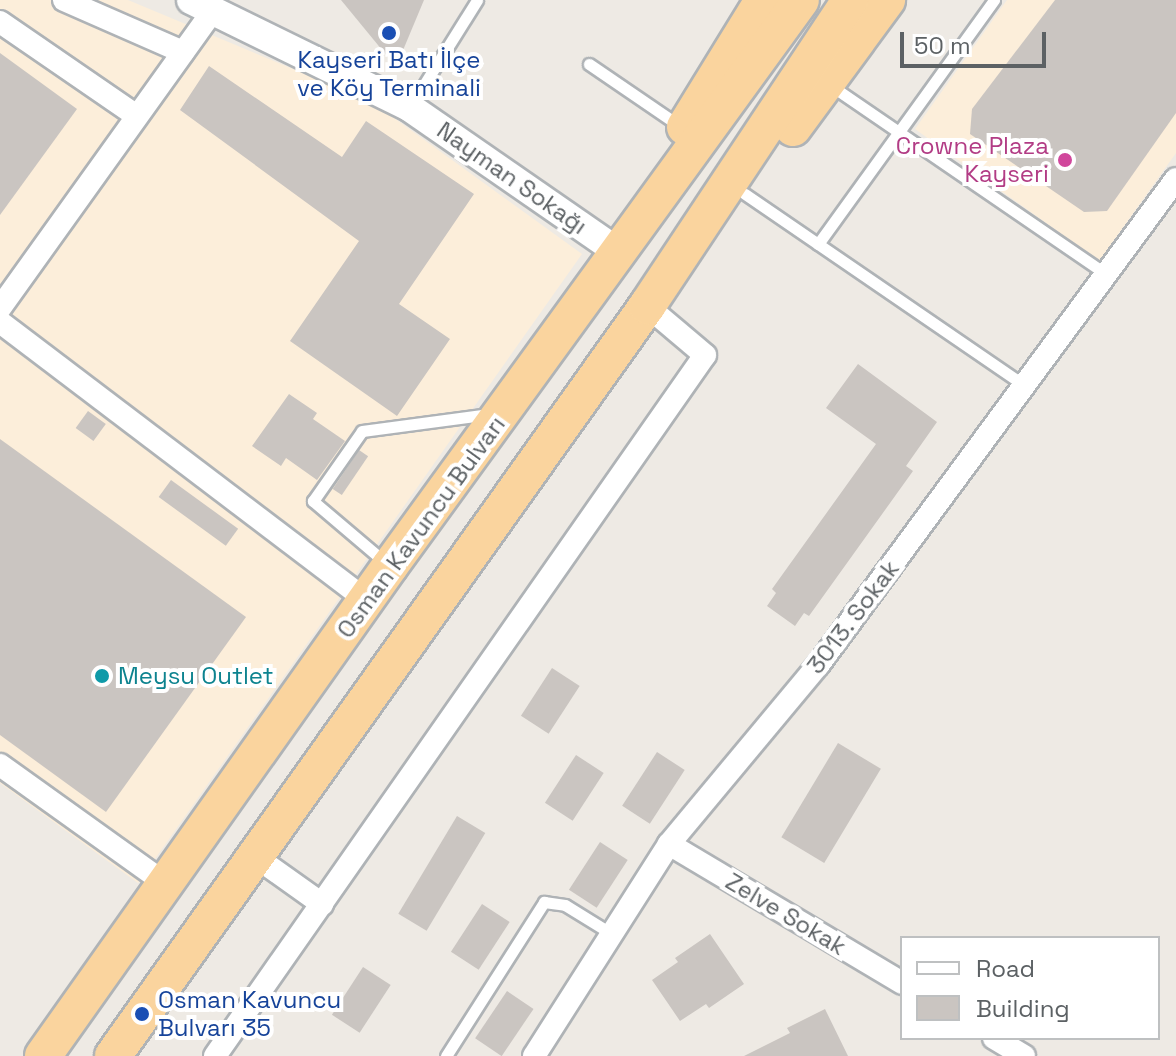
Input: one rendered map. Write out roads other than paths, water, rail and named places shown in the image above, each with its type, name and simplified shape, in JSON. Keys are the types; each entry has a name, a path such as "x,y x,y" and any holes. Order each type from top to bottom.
{"highway":[{"path":"617,251 684,129 763,0"},
{"name":"Osman Kavuncu Bulvarı","path":"43,1056 390,566 505,412 617,251 801,0"},
{"path":"113,1056 253,855 647,306 850,0"},
{"path":"647,306 745,194 887,0"}],"street":[{"path":"64,0 183,52"},
{"path":"203,5 183,52 1,321 366,600"},
{"name":"Nayman Sokağı","path":"203,5 409,107 617,251"},
{"path":"0,22 137,116"},
{"name":"3013. Sokak","path":"534,1056 669,844 819,664 1176,179"},
{"path":"215,1056 705,355 647,306"},
{"path":"0,765 166,884"},
{"name":"Zelve Sokak","path":"669,844 900,982"},
{"path":"253,855 322,904"},
{"path":"997,1040 1024,1056"}],"lane":[{"path":"409,107 477,0"},
{"path":"818,244 994,0"},
{"path":"589,64 684,129"},
{"path":"826,83 1106,274"},
{"path":"745,194 1024,385"},
{"path":"390,566 313,501 362,431 505,412"},
{"path":"446,1056 544,902 565,905 612,934"}],"place":[{"name":"Kayseri Batı İlçe ve Köy Terminali","path":"389,33"},
{"name":"Crowne Plaza Kayseri","path":"1065,160"},
{"name":"Meysu Outlet","path":"102,676"},
{"name":"Osman Kavuncu Bulvarı 35","path":"142,1014"}]}
